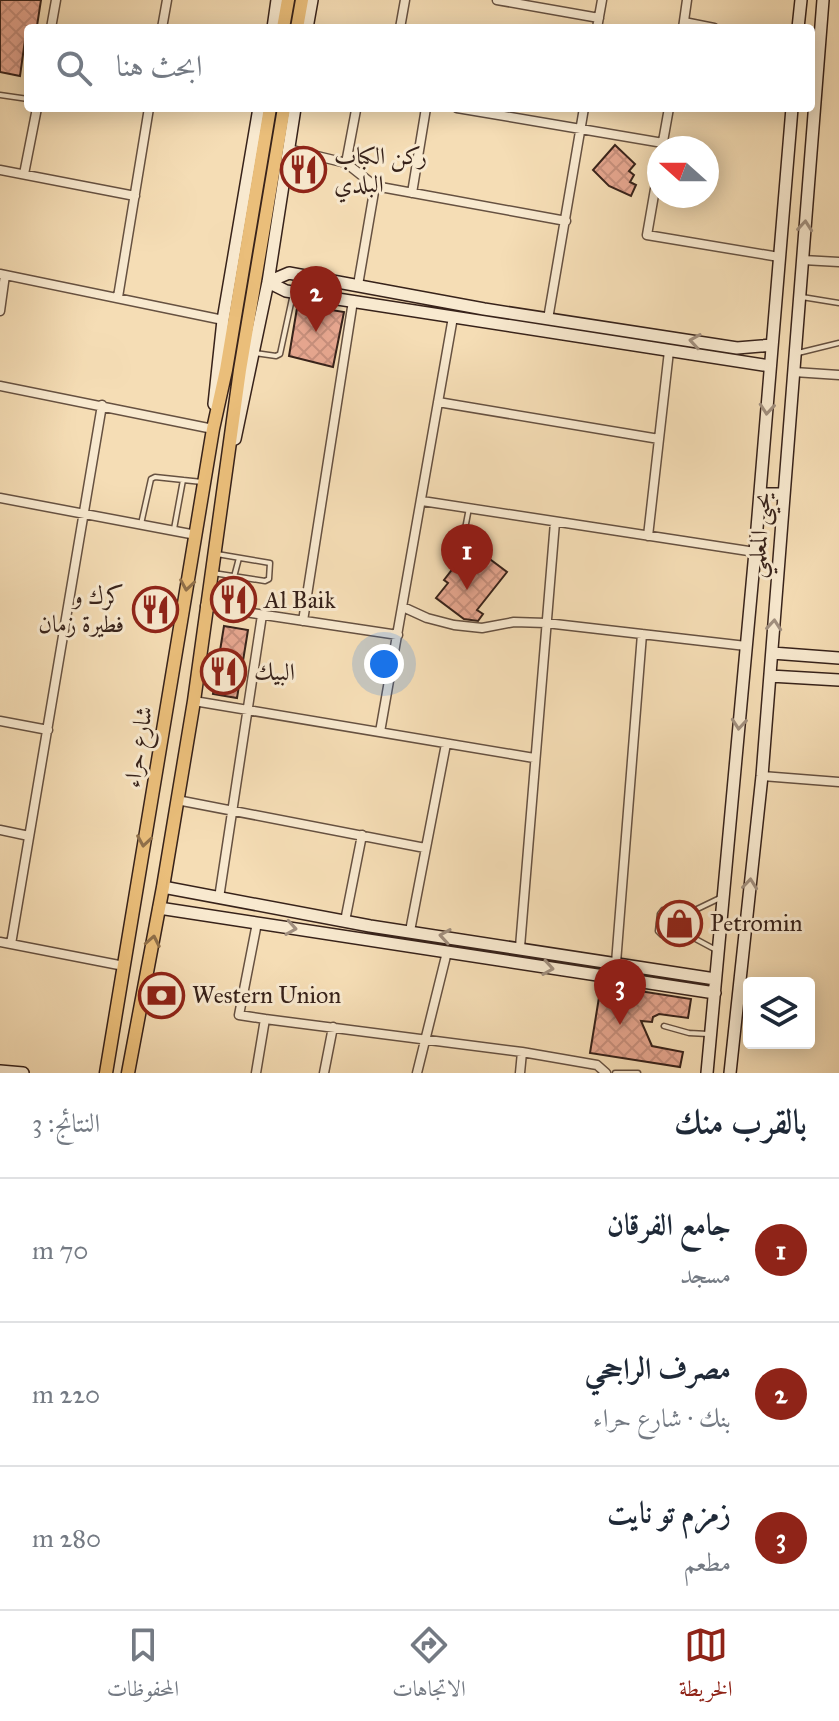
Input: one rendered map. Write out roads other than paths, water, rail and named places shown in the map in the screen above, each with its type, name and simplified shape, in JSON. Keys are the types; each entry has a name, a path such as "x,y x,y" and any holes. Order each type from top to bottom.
{"main road":[{"path":"284,24 288,0"},
{"path":"298,24 302,0"},
{"name":"شارع حراء","path":"106,1073 213,429 226,370 269,112"},
{"name":"شارع حراء","path":"128,1073 194,701 240,370 283,112"}],"street":[{"path":"52,24 56,0"},
{"path":"163,24 167,0"},
{"path":"274,24 277,0"},
{"path":"308,24 312,0"},
{"path":"401,24 405,0"},
{"path":"497,0 598,23 602,0"},
{"path":"683,24 687,0"},
{"path":"798,24 801,0"},
{"name":"يحيى المعلمي","path":"815,104 823,0"},
{"path":"24,174 36,112"},
{"path":"118,297 148,112"},
{"name":"شارع حراء","path":"213,429 223,320 258,112"},
{"name":"شارع حراء","path":"220,514 268,282 294,112"},
{"path":"346,163 356,112"},
{"path":"412,193 425,112"},
{"path":"481,112 647,142"},
{"path":"548,319 583,112"},
{"path":"664,136 668,112"},
{"name":"يحيى المعلمي","path":"707,1073 792,112"},
{"name":"يحيى المعلمي","path":"730,1073 762,776 814,112"},
{"path":"288,149 346,163 375,186 566,221"},
{"path":"0,170 135,196"},
{"path":"358,285 375,186"},
{"path":"652,208 647,235 779,257"},
{"path":"803,260 839,262"},
{"path":"268,282 289,273 484,309 737,348 772,345"},
{"path":"0,311 3,275 223,320"},
{"path":"268,282 293,292 770,366"},
{"path":"303,621 353,301"},
{"path":"481,321 484,309"},
{"path":"380,732 453,317"},
{"path":"737,348 748,355 742,362"},
{"path":"648,536 669,351"},
{"path":"794,372 839,375"},
{"path":"0,386 213,429"},
{"path":"438,402 659,439"},
{"path":"11,944 102,405"},
{"path":"760,494 784,494"},
{"path":"0,498 196,535"},
{"path":"422,501 755,552"},
{"path":"520,947 555,522"},
{"path":"205,606 398,635"},
{"path":"403,607 454,625 482,628 514,622 546,623 746,646"},
{"path":"219,898 262,615"},
{"path":"616,963 642,634"},
{"path":"772,653 839,658"},
{"path":"770,676 839,680"},
{"path":"194,701 534,758"},
{"path":"0,721 48,730"},
{"path":"410,931 446,744"},
{"path":"762,776 839,782"},
{"path":"177,800 425,848"},
{"path":"0,830 29,836"},
{"path":"345,921 362,835"},
{"path":"163,887 370,926 715,979"},
{"path":"159,908 715,993"},
{"path":"257,923 239,1015 522,1052 597,1065 606,1073"},
{"path":"370,926 370,940"},
{"path":"0,942 124,966"},
{"path":"417,1073 447,952"},
{"path":"256,1073 265,1019"},
{"path":"324,1073 333,1027"},
{"path":"710,1034 721,1042 735,1033"},
{"path":"520,1073 522,1052"},
{"path":"0,1071 23,1073"}],"lane":[{"path":"0,95 24,98"},
{"path":"253,353 280,354 293,292"},
{"path":"800,296 839,303"},
{"path":"795,353 839,343"},
{"path":"141,524 151,479 204,483"},
{"path":"174,530 183,480"},
{"path":"465,529 469,508"},
{"path":"210,573 269,579 270,563 214,553"},
{"path":"234,577 239,558"},
{"path":"718,951 690,936 662,935 658,931 663,910 693,911 723,897"},
{"path":"690,936 693,911"},
{"path":"664,1026 689,1033 710,1034"},
{"path":"615,1073 638,1073"}],"place":[{"name":"ركن الكباب البلدي","path":"303,170"},
{"name":"مصرف الراجحي","path":"316,332"},
{"name":"جامع الفرقان","path":"467,590"},
{"name":"Al Baik","path":"233,600"},
{"name":"كرك و فطيرة زمان","path":"155,610"},
{"name":"البيك","path":"223,672"},
{"name":"Petromin","path":"679,923"},
{"name":"Western Union","path":"161,995"},
{"name":"زمزم تو نايت","path":"620,1025"}]}
